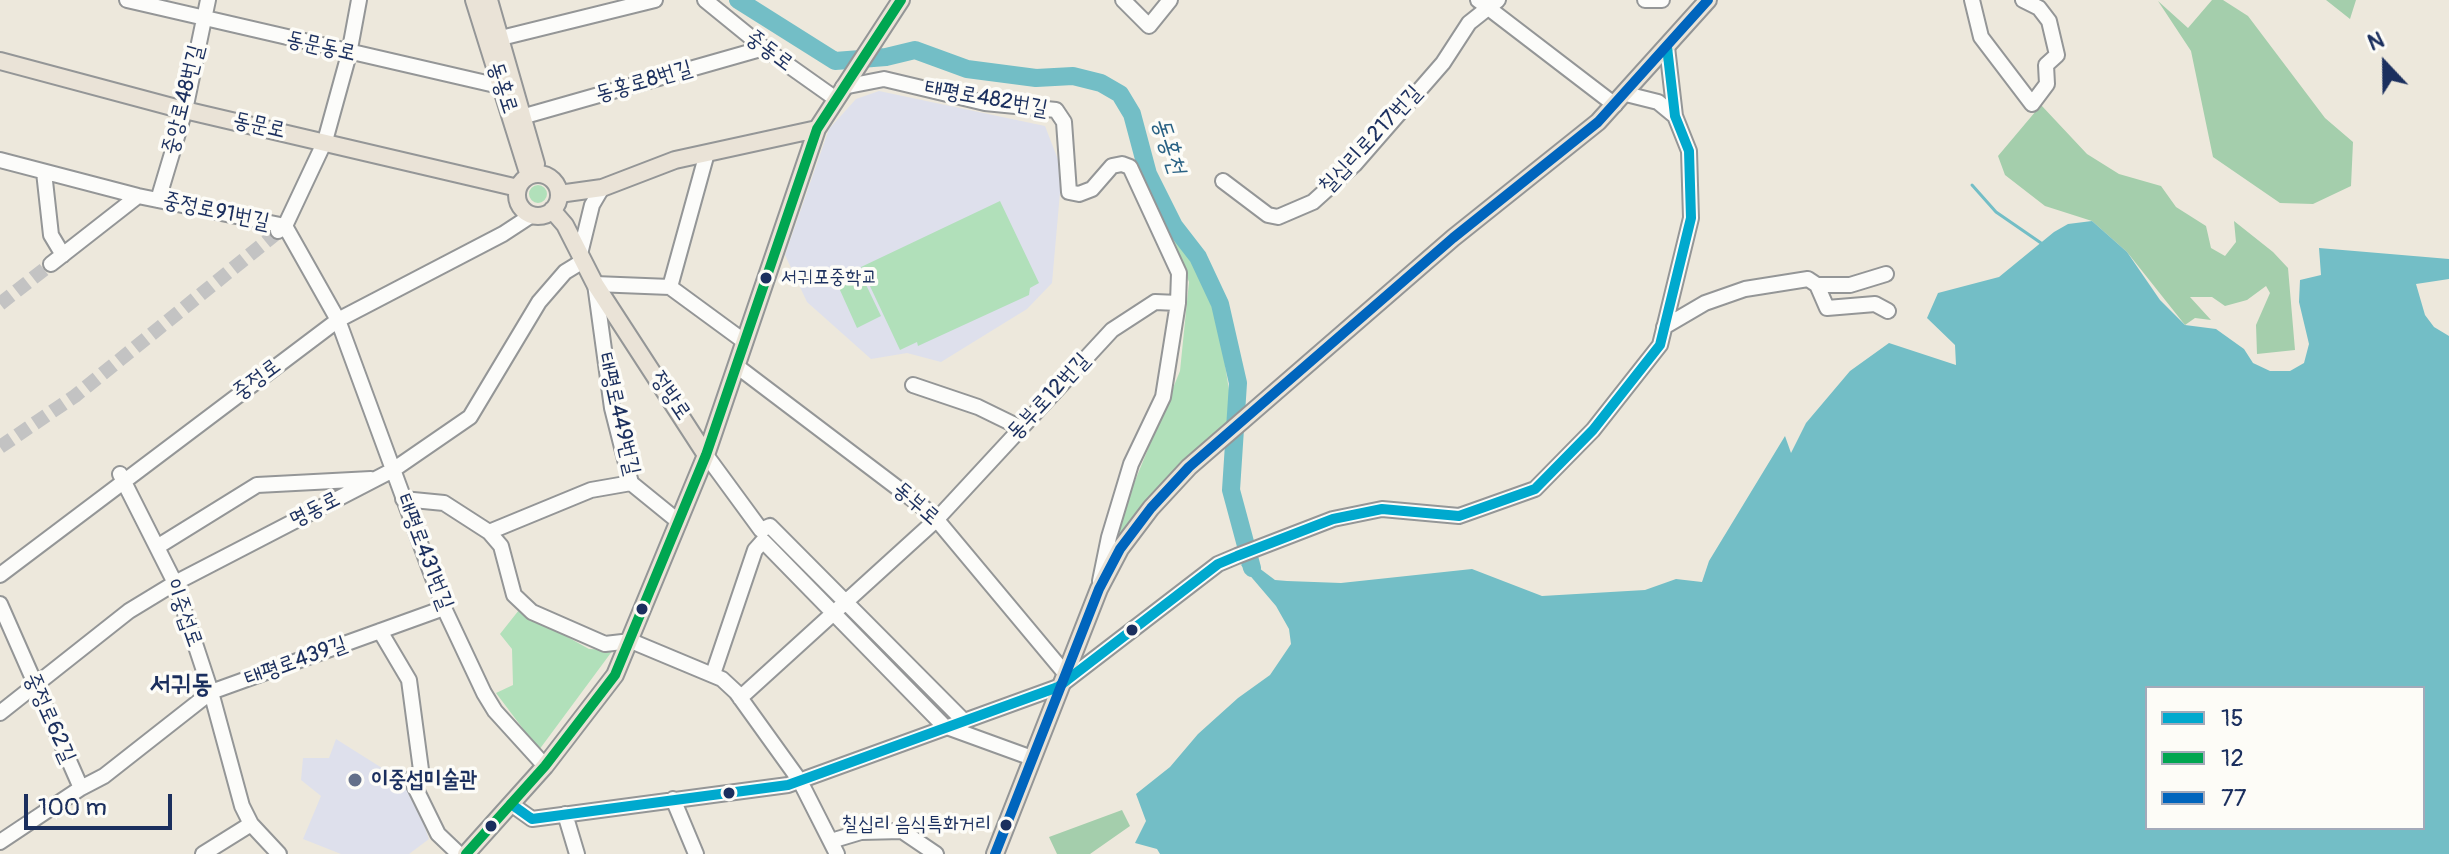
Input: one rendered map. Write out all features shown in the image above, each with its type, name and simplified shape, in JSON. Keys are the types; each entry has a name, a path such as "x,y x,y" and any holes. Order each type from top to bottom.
{"main road":[{"name":"동홍로","path":"474,0 509,88 525,116 529,179"},
{"name":"동홍로","path":"489,0 501,38 529,179"},
{"path":"466,854 545,766 615,675 706,455 817,129 901,0"},
{"path":"995,854 1099,589 1120,549 1151,508 1216,443 1453,238 1554,160 1621,99 1705,1"},
{"name":"동문로","path":"0,61 185,110 325,141 529,179"},
{"path":"529,179 519,203 532,215 556,202 675,160 817,129"},
{"name":"정방로","path":"529,179 554,181 556,202 595,284 706,455"}],"street":[{"name":"동문동로","path":"127,0 349,54 509,88"},
{"name":"중앙로48번길","path":"158,200 185,110 208,0"},
{"path":"281,229 325,141 349,54 359,0"},
{"path":"501,38 655,0"},
{"name":"중동로","path":"705,0 764,48 842,90"},
{"path":"1123,0 1149,26 1170,0"},
{"path":"1645,0 1662,0"},
{"path":"1972,0 1981,37 2032,104 2047,84 2046,65 2057,55 2049,21 2039,8 2023,0"},
{"path":"1488,3 1621,99 1658,102 1675,116"},
{"name":"칠십리로217번길","path":"1223,181 1268,215 1278,217 1313,202 1365,153 1443,63 1469,23 1488,3"},
{"path":"511,804 532,819 800,781 1061,680 1218,564 1237,556 1333,519 1382,509 1459,516 1535,489 1612,406 1660,345 1691,218 1689,151 1675,116 1667,47"},
{"name":"동홍로8번길","path":"525,116 764,48"},
{"name":"태평로482번길","path":"842,90 884,79 985,103 1056,110 1064,122 1069,192 1079,194 1092,189 1112,166 1122,164 1130,167 1179,273 1178,303 1163,397 1131,464 1109,537 1099,589"},
{"path":"670,287 707,153"},
{"name":"중정로91번길","path":"0,160 281,229 338,320"},
{"path":"44,172 57,260 138,196"},
{"path":"581,258 592,205 602,188"},
{"name":"중정로","path":"0,575 121,475 338,320 503,234 532,215"},
{"name":"명동로","path":"0,713 129,611 175,583 393,470 470,417 539,302 581,258"},
{"path":"1817,285 1850,285 1886,274"},
{"path":"1664,327 1705,303 1745,289 1808,279 1817,285 1827,308 1875,304 1888,311"},
{"path":"595,284 670,287 745,342"},
{"name":"태평로449번길","path":"595,284 612,408 631,483 679,522"},
{"name":"동부로12번길","path":"937,519 1112,330 1155,302 1178,303"},
{"name":"태평로431번길","path":"338,320 444,608 495,711 545,766"},
{"name":"동부로","path":"738,367 937,519 1061,680"},
{"path":"913,385 978,407 1021,428"},
{"name":"정방로","path":"706,455 762,536 962,719"},
{"name":"이중섭로","path":"121,475 175,583 211,692 235,788 251,824 279,854"},
{"path":"157,547 257,485 376,479"},
{"path":"489,532 591,490 631,483"},
{"path":"403,499 444,503 489,532 501,546 514,595 520,604 605,644 631,641 713,674 740,698 800,781 834,847 861,832 902,831 936,854"},
{"path":"740,698 937,519"},
{"path":"713,674 762,536"},
{"name":"중정로62길","path":"0,604 81,788"},
{"name":"정방로","path":"838,607 944,726"},
{"name":"태평로439길","path":"0,842 104,776 211,692 444,608"},
{"path":"380,631 409,680 421,770 411,779 438,834 459,854"},
{"path":"944,726 1032,758"},
{"path":"673,799 696,854"},
{"path":"565,814 577,854"},
{"path":"203,854 251,824"}],"shaded area":[{"name":"서귀포중학교","path":"879,91 1045,126 1062,170 1052,283 1027,309 941,362 907,353 871,359 807,302 785,255 829,129 856,99"},
{"name":"이중섭미술관","path":"336,739 382,768 395,787 410,787 429,839 409,854 341,854 303,839 321,796 301,780 303,758 329,758"}],"green space":[{"path":"2212,0 2223,0 2248,16 2325,118 2353,142 2351,186 2313,204 2280,203 2213,157 2191,51 2158,1 2188,28"},
{"path":"2326,0 2356,0 2350,19"},
{"path":"2041,105 2087,154 2119,174 2161,186 2176,207 2206,226 2211,248 2225,256 2236,242 2234,221 2273,252 2288,268 2295,350 2257,354 2256,325 2270,293 2266,286 2247,300 2225,306 2212,297 2190,297 2211,320 2195,318 2185,325 2127,252 2092,221 2045,206 2005,175 1998,156"},
{"path":"1153,184 1215,301 1234,422 1105,554 1180,371 1189,282"},
{"path":"534,185 542,185 547,194 545,201 534,203 529,198 529,190"},
{"path":"1000,201 1039,283 1030,288 1029,295 918,346 917,342 900,350 861,267"},
{"path":"858,268 881,316 857,328 835,279"},
{"path":"519,610 589,649 613,650 539,750 496,693 513,685 512,649 500,634"},
{"path":"1122,810 1130,826 1090,854 1057,854 1049,837"}],"water":[{"path":"2092,221 2127,252 2160,300 2185,325 2216,329 2244,349 2253,363 2270,371 2290,371 2304,363 2309,344 2299,302 2300,280 2321,275 2319,248 2449,259 2449,279 2416,284 2425,315 2434,327 2449,336 2449,854 1160,854 1157,849 1135,843 1146,821 1136,794 1170,767 1198,734 1238,698 1270,675 1291,644 1289,629 1276,606 1241,565 1247,559 1275,580 1287,581 1341,583 1472,569 1542,596 1645,590 1676,579 1702,582 1709,561 1785,436 1791,453 1806,423 1850,371 1889,343 1956,365 1955,345 1927,318 1938,293 1999,277 2068,224"}],"waterway":[{"name":"동홍천","path":"738,0 835,61 886,57 915,50 967,69 1036,78 1073,76 1101,83 1120,94 1132,114 1148,174 1174,226 1198,257 1220,304 1238,383 1231,490 1252,568"},
{"path":"1972,185 1996,212 2041,243"}],"tunnel":[{"path":"0,447 75,396 278,232"},
{"path":"0,304 51,264"}],"transit line":[{"name":"12","path":"466,854 545,766 615,675 706,455 817,129 901,0"},
{"name":"77","path":"995,854 1099,589 1120,549 1151,508 1189,467 1453,238 1598,122 1708,0"},
{"name":"15","path":"511,804 532,819 788,785 1058,687 1218,564 1237,556 1333,519 1382,509 1459,516 1535,489 1593,430 1660,345 1691,218 1689,151 1675,116 1667,47"}],"place":[{"name":"서귀포중학교","path":"766,278"},
{"name":"이중섭미술관","path":"355,780"},
{"name":"칠십리 음식특화거리","path":"1006,825"}],"district":[{"name":"서귀동","path":"181,685"}]}
